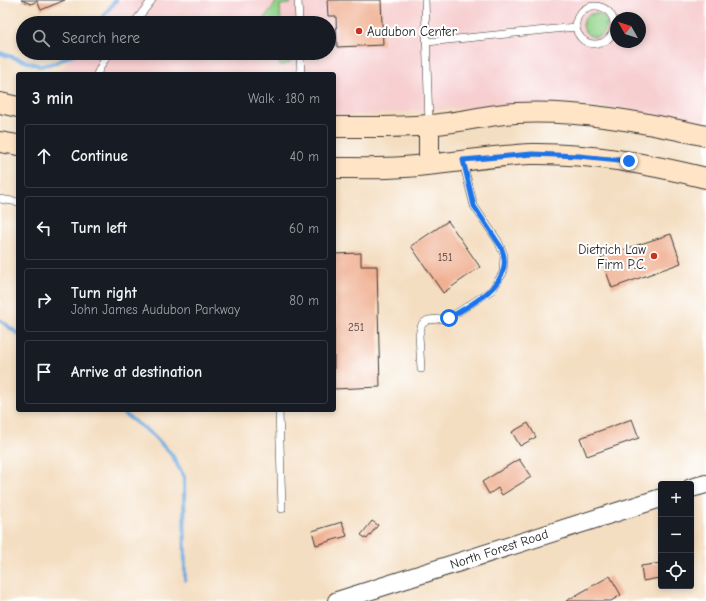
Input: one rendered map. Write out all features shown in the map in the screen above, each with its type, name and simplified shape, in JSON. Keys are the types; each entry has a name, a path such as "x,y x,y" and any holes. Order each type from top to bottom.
{"main road":[{"path":"0,103 16,107"},
{"path":"336,127 429,125 481,116 517,113 558,113 587,115 706,136"},
{"path":"429,125 429,164"},
{"path":"0,142 16,145"},
{"path":"336,168 403,167 532,154 579,156 629,161 706,178"}],"street":[{"path":"694,487 706,484"},
{"name":"North Forest Road","path":"337,601 658,499"}],"lane":[{"path":"139,16 152,0"},
{"path":"298,0 299,16"},
{"path":"426,0 429,125"},
{"path":"591,6 599,6 606,9 612,15 614,22 613,31 610,37 603,42 595,44 584,41 578,35 576,27 578,16 583,9 591,6"},
{"path":"427,42 576,27"},
{"path":"98,72 105,60"},
{"path":"300,60 301,72"},
{"path":"421,368 418,335 422,324 428,320 449,318 492,290 503,273 504,255 498,241 474,206 463,160"},
{"path":"0,199 16,202"},
{"path":"279,412 282,509"}],"shaded area":[{"path":"116,0 706,0 706,124 698,124 622,109 589,106 500,105 336,117 336,72 60,72 69,60 336,60 336,16 103,16"}],"green space":[{"path":"278,0 291,0 290,4 280,5 281,16 265,16"},
{"path":"595,13 603,17 607,25 603,33 595,37 587,33 583,25 587,17"},
{"path":"279,60 292,60 286,64 279,64"}],"building":[{"path":"21,0 65,0 41,10 37,1 31,4"},
{"name":"Audubon Center","path":"327,0 381,0 383,45 337,47 336,16 328,16"},
{"path":"448,221 480,267 443,293 411,246"},
{"path":"671,234 681,263 612,288 601,257"},
{"path":"361,253 361,266 377,266 380,387 336,389 336,254"},
{"path":"632,419 639,438 587,456 580,438"},
{"path":"528,423 536,437 520,446 512,432"},
{"path":"519,459 531,477 502,495 498,488 489,494 482,482"},
{"path":"372,521 378,525 367,539 361,535"},
{"path":"342,522 347,536 316,545 312,531"},
{"path":"658,563 658,578 643,581 641,566"},
{"path":"610,576 621,595 611,601 566,601"}],"waterway":[{"path":"103,16 116,0"},
{"path":"0,53 16,58"},
{"path":"22,60 40,66 55,63 61,60"},
{"path":"0,320 16,332"},
{"path":"122,412 153,435 172,455 184,477 185,580"}],"place":[{"name":"Audubon Center","path":"359,31"},
{"name":"Dietrich Law Firm P.C.","path":"654,256"}],"route":[{"path":"449,318 492,290 503,273 504,255 498,241 474,206 463,160 532,154 579,156 629,161"}]}
